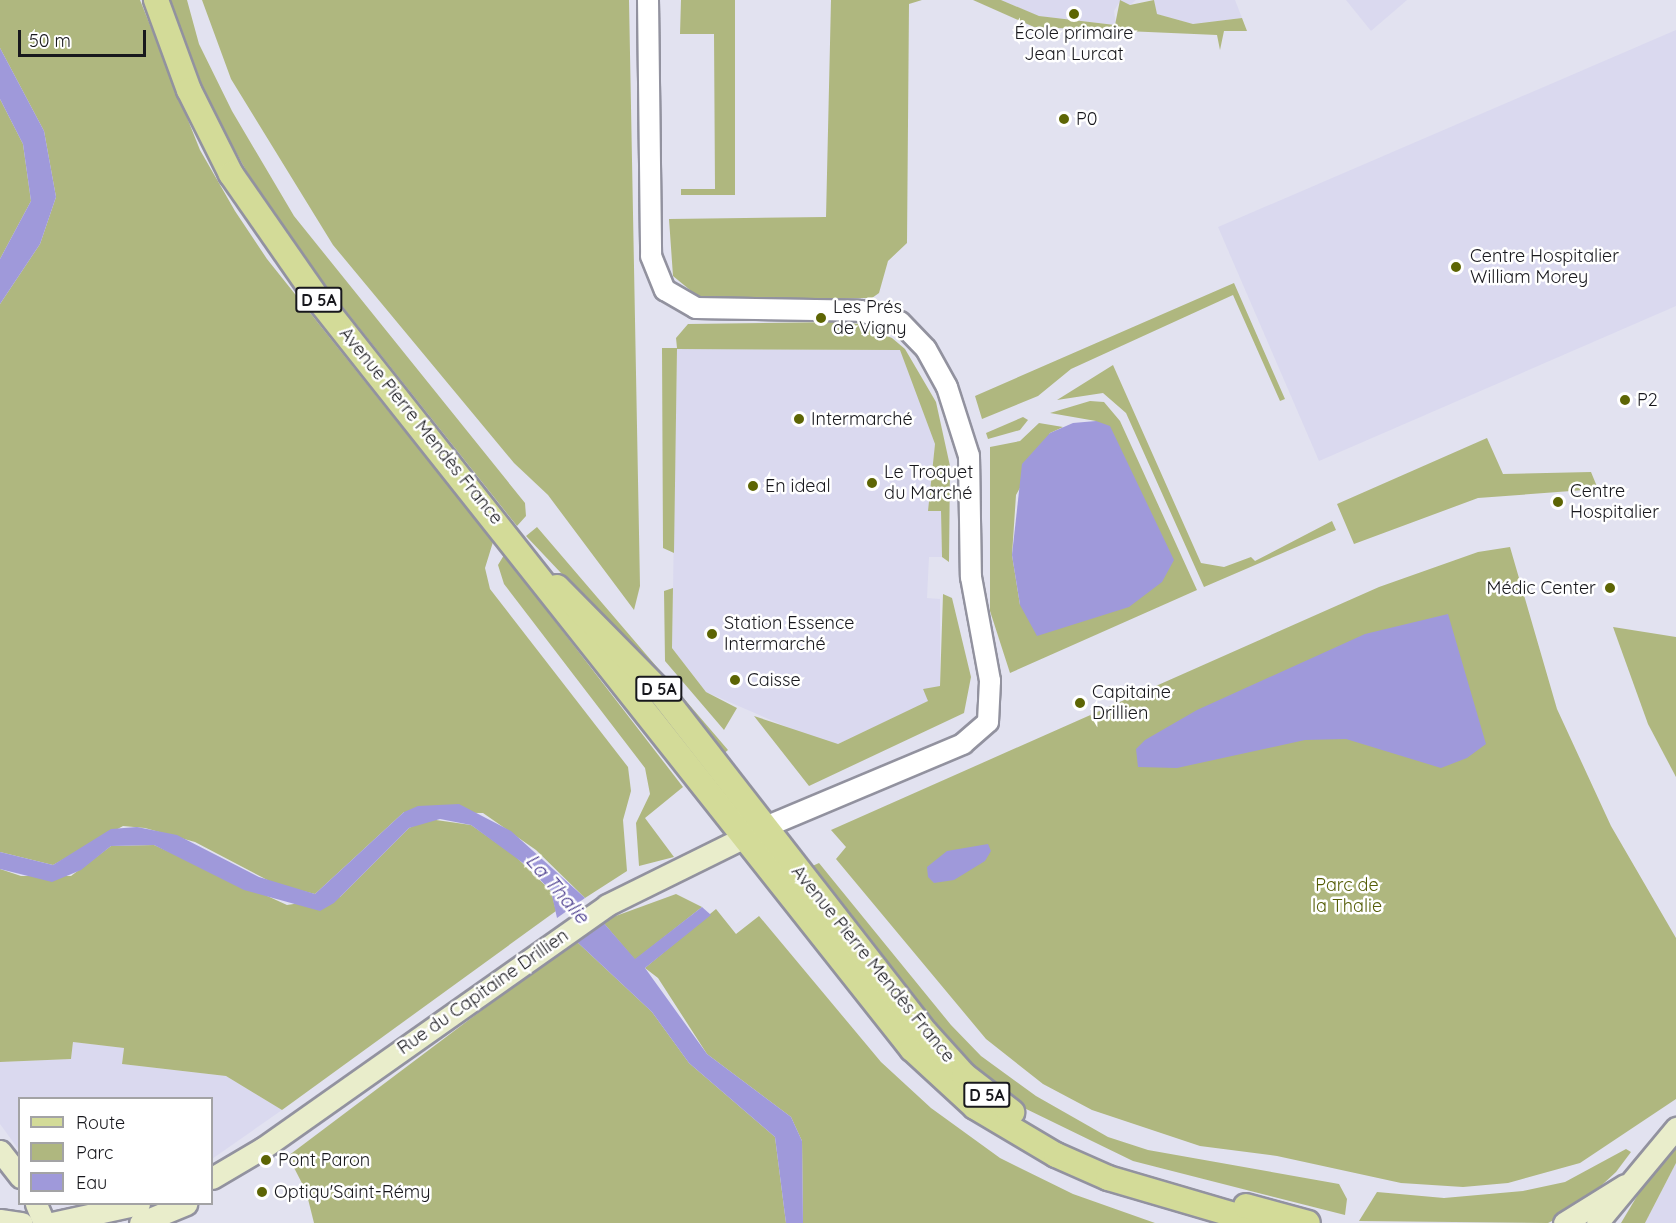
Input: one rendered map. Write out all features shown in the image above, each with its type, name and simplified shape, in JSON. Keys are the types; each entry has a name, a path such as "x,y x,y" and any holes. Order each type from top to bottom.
{"main road":[{"name":"Avenue Pierre Mendès France","path":"156,0 189,90 231,174 318,299 534,568 572,624 912,1049 975,1107 1108,1178 1262,1223"},
{"name":"Avenue Pierre Mendès France","path":"534,568 583,609 658,688 927,1034 992,1100 1089,1157 1308,1223"},
{"name":"Rue du Capitaine Drillien","path":"214,1180 511,971 643,887 766,827"},
{"path":"1597,1223 1612,1216 1633,1180 1676,1128"},
{"path":"0,1151 18,1174"},
{"path":"1564,1223 1633,1180"},
{"path":"37,1205 44,1223"},
{"path":"52,1223 130,1205"},
{"path":"152,1221 182,1205"},
{"path":"0,1221 22,1223"}],"street":[{"name":"Rue du Capitaine Drillien","path":"651,5 651,256 659,280 673,298 696,308 887,315 926,349 966,435 972,491 971,577 990,681 988,722 963,744 766,827"}],"shaded area":[{"name":"École primaire Jean Lurcat","path":"1001,0 1136,0 1130,5 1120,1 1114,11 1116,25 1038,16"},
{"path":"1154,0 1235,0 1242,18 1193,24 1156,14"},
{"path":"1346,0 1407,0 1371,31"},
{"name":"Centre Hospitalier William Morey","path":"1676,30 1676,306 1319,461 1218,227"},
{"path":"677,349 901,350 935,444 929,511 941,511 942,557 929,557 927,598 940,599 940,687 923,689 929,701 838,744 824,743 706,692 672,648"},
{"path":"73,1042 124,1048 122,1064 226,1076 282,1110 213,1158 213,1097 18,1097 18,1149 0,1124 0,1062 71,1059"},
{"path":"1676,1163 1676,1223 1645,1223 1658,1198"}],"green space":[{"path":"0,0 140,0 200,150 235,211 267,259 493,542 485,568 490,589 628,767 631,791 623,820 627,871 585,898 536,850 483,813 404,812 315,894 275,884 195,842 145,828 123,826 53,865 0,852 0,304 40,244 56,197 44,131 0,48"},
{"path":"170,0 187,0 199,44 232,111 294,216 525,503 526,516 517,526 272,218 209,103"},
{"path":"202,0 629,0 640,586 634,610 548,495 514,463 333,245 231,79"},
{"path":"681,0 735,0 735,195 681,195 681,189 715,189 714,34 680,34"},
{"path":"831,0 922,0 909,4 907,243 888,261 879,293 872,298 701,299 673,276 669,219 826,217"},
{"path":"973,0 1001,0 1039,16 1115,25 1120,0 1130,5 1154,0 1157,14 1193,24 1242,18 1247,31 1224,31 1220,50 1217,35 1034,27"},
{"path":"0,99 23,144 31,201 0,259"},
{"path":"1234,283 1285,399 1280,401 1233,295 1071,369 1038,396 982,419 975,396"},
{"path":"837,322 860,324 892,338 905,349 936,402 950,466 949,562 942,557 941,511 928,511 935,444 900,350 677,349 674,553 663,548 662,348 677,348 676,338 688,324"},
{"path":"1113,365 1201,563 1224,567 1251,557 1255,561 1332,521 1336,530 1204,587 1126,413 1103,393 1057,400"},
{"path":"1090,401 1104,402 1120,421 1197,590 1010,673 990,611 990,447 1020,441 1039,423 1063,427 1050,433 1016,495 1012,555 1020,605 1096,421 1050,413"},
{"path":"1023,417 1028,420 1020,430 988,439 986,433"},
{"path":"1487,438 1503,474 1591,472 1598,489 1478,498 1354,544 1337,504"},
{"path":"537,527 728,750 722,755 666,684 526,536"},
{"name":"Parc de la Thalie","path":"1510,547 1557,709 1611,826 1676,938 1676,1099 1580,1163 1508,1183 1463,1187 1401,1183 1277,1156 1200,1146 1092,1110 1043,1084 986,1039 836,859 846,847 831,830 1379,587 1478,552"},
{"path":"504,555 683,787 645,818 674,857 639,866 636,823 650,794 645,768 504,584 498,565"},
{"path":"673,588 672,648 706,692 737,708 724,730 665,661 664,591"},
{"path":"943,594 952,598 971,677 964,713 809,786 754,716 838,744 928,701 923,689 940,686"},
{"path":"1613,627 1676,637 1676,777 1648,724"},
{"path":"429,819 471,825 514,855 551,891 556,911 282,1110 226,1076 122,1064 124,1048 73,1042 71,1059 0,1062 0,869 21,876 71,876 111,846 154,845 287,905 340,897 409,828"},
{"path":"819,863 951,1025 981,1056 1036,1096 1108,1137 1148,1150 1339,1184 1347,1199 1345,1215 1133,1161 1020,1106 940,1037 808,868"},
{"path":"676,894 702,907 635,960 602,921"},
{"path":"716,909 736,934 759,916 881,1062 931,1108 1000,1158 1073,1194 1155,1223 803,1223 802,1141 791,1117 707,1054 658,978 645,968"},
{"path":"575,940 652,1012 689,1063 775,1137 786,1223 314,1223 306,1191 288,1156"},
{"path":"1676,1142 1676,1163 1645,1223 1621,1223 1658,1161"},
{"path":"1626,1149 1631,1152 1616,1172 1576,1209 1548,1223 1359,1221 1377,1192 1444,1198 1523,1191 1565,1182"}],"water":[{"path":"0,48 44,131 56,197 40,244 0,304 0,259 31,201 23,144 0,99"},
{"path":"1096,421 1110,426 1174,560 1162,582 1129,607 1037,636 1020,605 1012,555 1022,464 1050,433 1073,423"},
{"path":"1448,614 1486,744 1467,758 1441,768 1346,739 1305,740 1177,768 1138,767 1136,749 1145,740 1197,710 1365,634"},
{"name":"La Thalie","path":"459,804 511,831 585,898 557,918 551,891 527,866 471,825 440,819 409,828 334,903 320,911 244,890 154,845 111,846 81,870 52,882 0,869 0,852 53,865 111,829 137,827 177,835 259,877 315,894 404,812 418,806"},
{"path":"988,844 991,851 985,861 954,880 934,883 928,877 927,867 947,851"},
{"path":"702,907 711,915 645,968 707,1054 791,1117 802,1141 803,1223 786,1223 775,1137 689,1063 652,1012 575,940 602,921 635,959"}],"place":[{"name":"École primaire Jean Lurcat","path":"1074,14"},
{"name":"P0","path":"1064,119"},
{"name":"Centre Hospitalier William Morey","path":"1456,267"},
{"name":"Les Prés de Vigny","path":"821,318"},
{"name":"P2","path":"1625,400"},
{"name":"Intermarché","path":"799,419"},
{"name":"Le Troquet du Marché","path":"872,483"},
{"name":"En ideal","path":"753,486"},
{"name":"Centre Hospitalier","path":"1558,502"},
{"name":"Médic Center","path":"1610,588"},
{"name":"Station Essence Intermarché","path":"712,634"},
{"name":"Caisse","path":"735,680"},
{"name":"Capitaine Drillien","path":"1080,703"},
{"name":"Pont Paron","path":"266,1160"},
{"name":"Optiqu'Saint-Rémy","path":"262,1192"}]}
